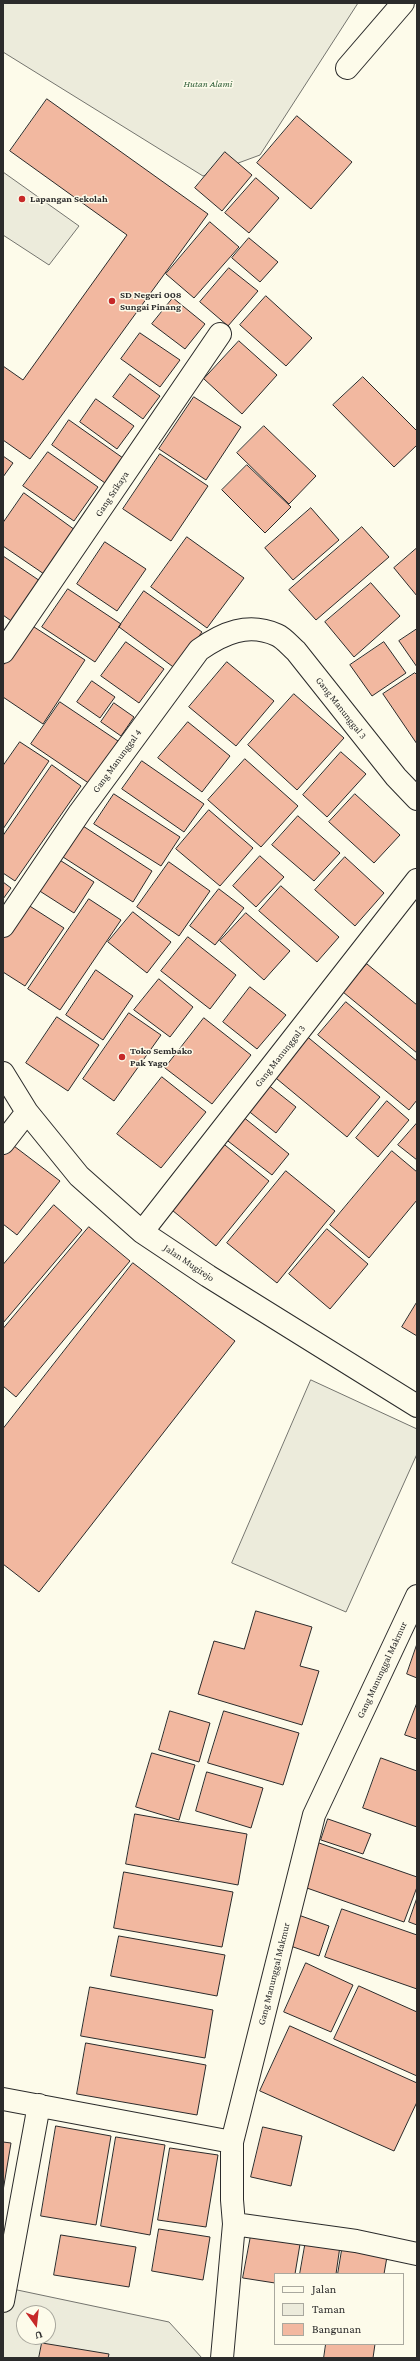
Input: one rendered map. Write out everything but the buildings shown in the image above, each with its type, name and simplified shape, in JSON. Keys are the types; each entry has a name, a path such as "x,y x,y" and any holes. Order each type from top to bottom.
{"street":[{"path":"348,68 403,3"},
{"name":"Gang Srikaya","path":"3,652 220,334"},
{"name":"Gang Manunggal 4","path":"3,926 80,812 199,650 217,637 238,629 257,629"},
{"name":"Gang Manunggal 3","path":"257,629 278,636 296,651 396,777 417,799"},
{"name":"Gang Manunggal 3","path":"142,1232 417,880"},
{"name":"Jalan Mugirejo","path":"3,1073 27,1112 79,1176 142,1232 208,1276 417,1406"},
{"path":"3,1143 27,1112"},
{"name":"Gang Manunggal Makmur","path":"222,2358 234,2224 232,2142 314,1814 417,1596"},
{"path":"3,2099 232,2142"},
{"path":"3,2301 39,2105"},
{"path":"234,2224 356,2241 417,2254"}],"green space":[{"name":"Hutan Alami","path":"3,3 358,3 260,155 203,176 3,52"},
{"name":"Lapangan Sekolah","path":"3,172 79,226 49,265 3,235"},
{"path":"311,1380 417,1429 417,1454 346,1612 232,1563"},
{"path":"3,2287 169,2322 202,2358 3,2358"}],"place":[{"name":"Lapangan Sekolah","path":"22,199"},
{"name":"SD Negeri 008 Sungai Pinang","path":"112,301"},
{"name":"Toko Sembako Pak Yago","path":"122,1057"}]}
